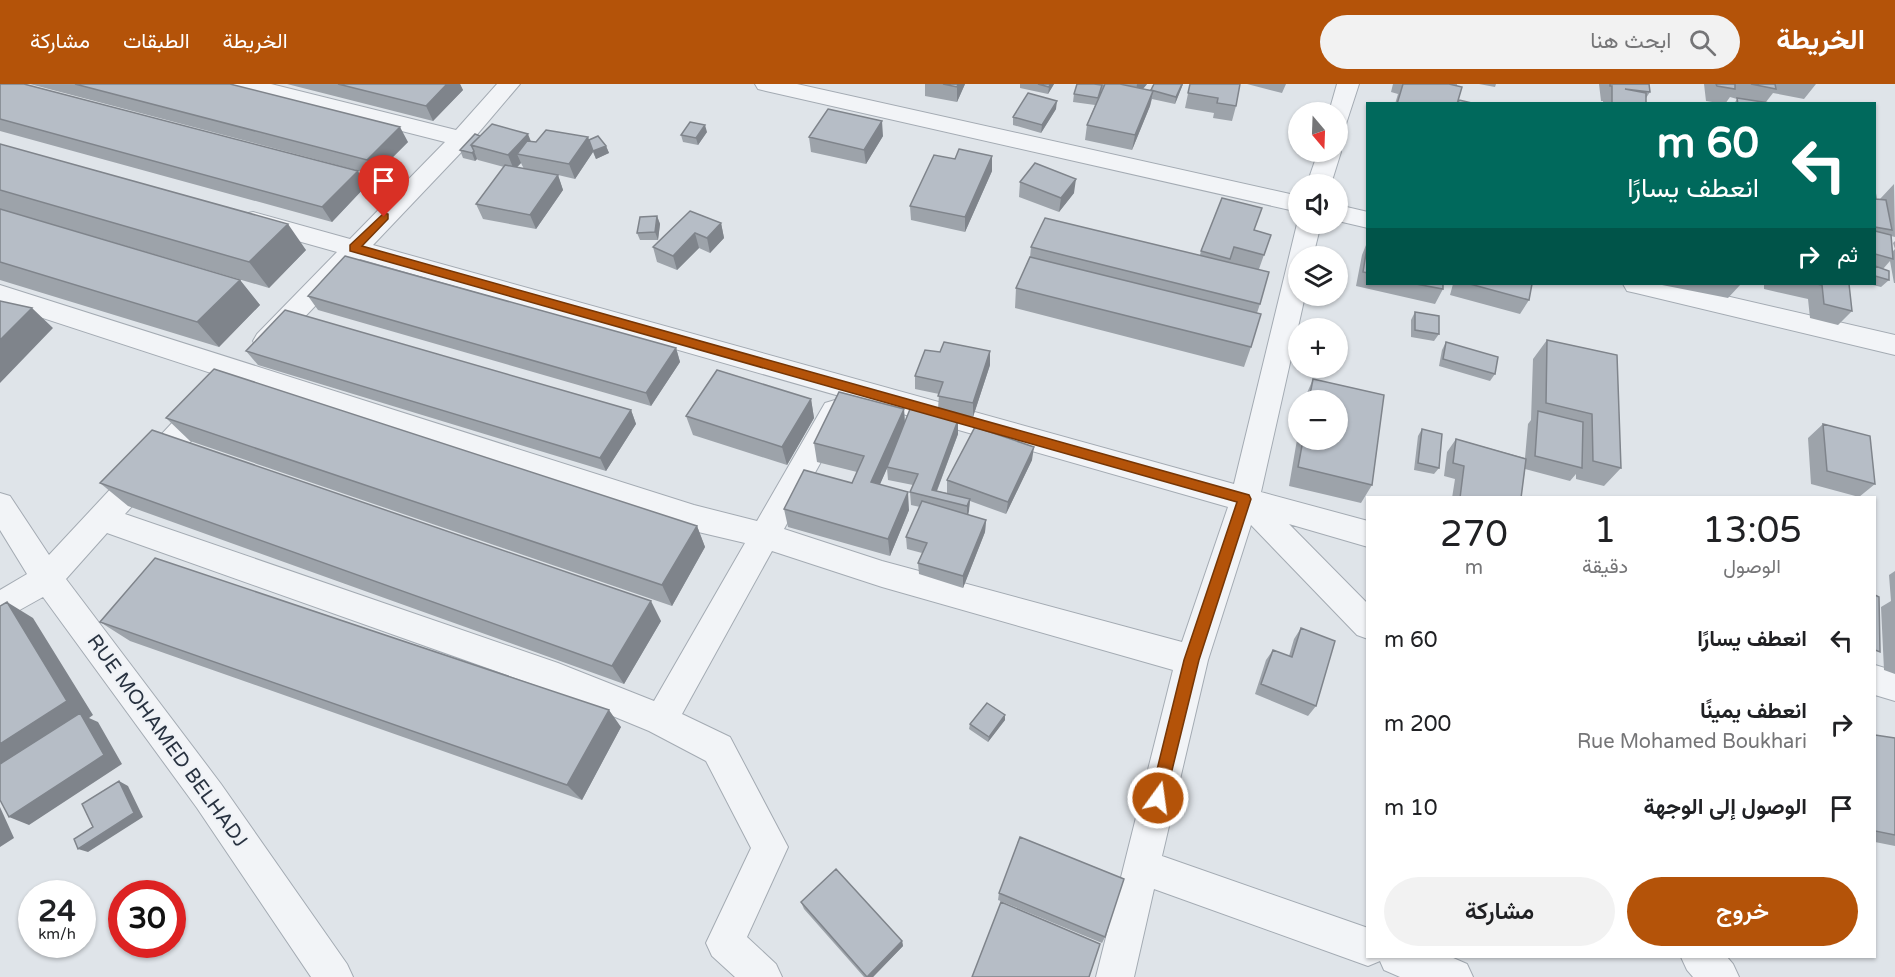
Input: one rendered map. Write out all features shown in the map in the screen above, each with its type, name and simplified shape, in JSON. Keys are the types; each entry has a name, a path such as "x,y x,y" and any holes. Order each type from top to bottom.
{"street":[{"path":"244,84 461,139"},
{"path":"0,607 47,578 236,372 461,139 509,84"},
{"path":"766,84 845,92 1288,201"},
{"path":"1343,102 1348,84"},
{"path":"228,214 1366,533"},
{"path":"1348,215 1366,220"},
{"path":"1640,285 1895,345"},
{"path":"0,294 694,518 764,535 882,573 1192,660"},
{"path":"1115,977 1192,660 1245,499 1290,306"},
{"path":"661,720 849,388"},
{"path":"1245,499 1366,623"},
{"name":"RUE MOHAMED BELHADJ","path":"0,505 47,578 209,796 333,977"},
{"path":"103,519 558,678 661,720 718,749 770,847 725,942 763,977"},
{"path":"1876,680 1895,686"},
{"path":"1142,867 1366,946"},
{"path":"1400,958 1454,977"},
{"path":"1701,958 1720,977"}],"building":[{"path":"0,84 24,84 358,171 322,207 0,119"},
{"path":"75,84 230,84 400,127 367,160"},
{"path":"338,84 447,84 426,106"},
{"path":"1077,84 1102,85 1098,98 1074,94"},
{"path":"1105,84 1120,84 1153,91 1135,135 1087,125"},
{"path":"1154,84 1182,84 1176,97 1151,90"},
{"path":"1190,84 1240,84 1236,106 1217,103 1218,98 1188,93"},
{"path":"1403,84 1449,84 1462,87 1458,102 1398,102"},
{"path":"1610,84 1649,84 1650,92 1625,89 1646,93 1646,102 1612,102 1612,86"},
{"path":"1716,84 1735,84 1735,89 1717,86"},
{"path":"1751,84 1775,84 1776,89"},
{"path":"1028,93 1057,101 1042,125 1013,117"},
{"path":"1737,98 1763,102 1738,102"},
{"path":"828,109 882,121 864,150 809,137"},
{"path":"690,122 705,125 696,138 681,135"},
{"path":"492,124 528,134 508,155 471,145"},
{"path":"546,130 588,137 569,164 517,154 527,141 536,142"},
{"path":"475,134 480,136 471,145 474,151 472,153 460,150"},
{"path":"598,136 606,146 593,151 589,140"},
{"path":"0,144 288,224 249,262 0,190"},
{"path":"959,149 992,156 965,217 910,206 934,155 955,159"},
{"path":"1035,163 1076,179 1061,198 1020,182"},
{"path":"505,165 558,175 530,215 476,204"},
{"path":"1222,198 1262,208 1254,230 1271,235 1264,255 1234,247 1230,259 1201,251"},
{"path":"1876,199 1886,200 1892,230 1876,227"},
{"path":"0,209 240,280 197,322 0,262"},
{"path":"690,211 721,223 707,238 695,233 673,256 653,247"},
{"path":"657,216 655,232 637,233 640,217"},
{"path":"1045,218 1269,272 1260,304 1031,247"},
{"path":"1876,231 1891,235 1893,259 1876,254"},
{"path":"1366,253 1366,273 1363,272"},
{"path":"345,256 676,348 646,393 308,296"},
{"path":"1030,257 1261,314 1251,347 1016,288"},
{"path":"1876,266 1889,271 1889,280 1876,276"},
{"path":"1421,285 1443,285 1443,289"},
{"path":"1474,285 1532,285 1529,300"},
{"path":"1822,285 1849,285 1852,311 1824,304"},
{"path":"0,301 32,308 0,340"},
{"path":"285,310 631,410 600,458 246,351"},
{"path":"1415,312 1439,316 1439,334 1415,330"},
{"path":"1547,340 1617,355 1621,468 1593,461 1592,414 1546,403"},
{"path":"944,342 990,351 973,403 938,396 943,382 915,376 925,350 940,352"},
{"path":"1446,342 1498,357 1495,374 1443,359"},
{"path":"214,369 697,526 662,585 166,418"},
{"path":"717,370 811,399 782,447 686,416"},
{"path":"1313,379 1384,395 1372,485 1298,467 1301,450 1348,450 1348,390 1311,390"},
{"path":"839,392 904,409 871,482 908,492 888,539 784,509 804,470 852,483 864,456 814,443"},
{"path":"910,409 958,420 932,490 970,499 967,506 910,492 918,474 887,467"},
{"path":"1538,411 1583,422 1582,468 1535,456"},
{"path":"1823,424 1870,436 1875,484 1827,471"},
{"path":"975,427 1034,447 1008,502 947,480"},
{"path":"1422,429 1442,434 1439,468 1418,463"},
{"path":"152,430 651,601 612,666 100,483"},
{"path":"1456,439 1526,459 1521,496 1460,496 1464,466 1453,463"},
{"path":"922,501 986,520 963,576 918,563 927,543 906,537"},
{"path":"155,558 609,710 567,785 100,622"},
{"path":"1876,596 1879,597 1880,652 1876,650"},
{"path":"7,602 67,701 0,744 0,606"},
{"path":"1301,628 1335,641 1316,706 1261,684 1273,650 1292,657"},
{"path":"987,703 1005,715 989,737 970,724"},
{"path":"80,713 104,755 9,817 0,800 0,764"},
{"path":"1876,735 1895,738 1895,835 1876,831"},
{"path":"119,781 134,813 78,849 74,839 93,827 82,804"},
{"path":"1020,837 1124,879 1105,937 999,893"},
{"path":"836,869 902,941 867,977 801,902"},
{"path":"1001,902 1100,944 1089,977 972,977"}],"route":[{"path":"384,217 354,248 1245,499 1192,660 1158,798"}]}
